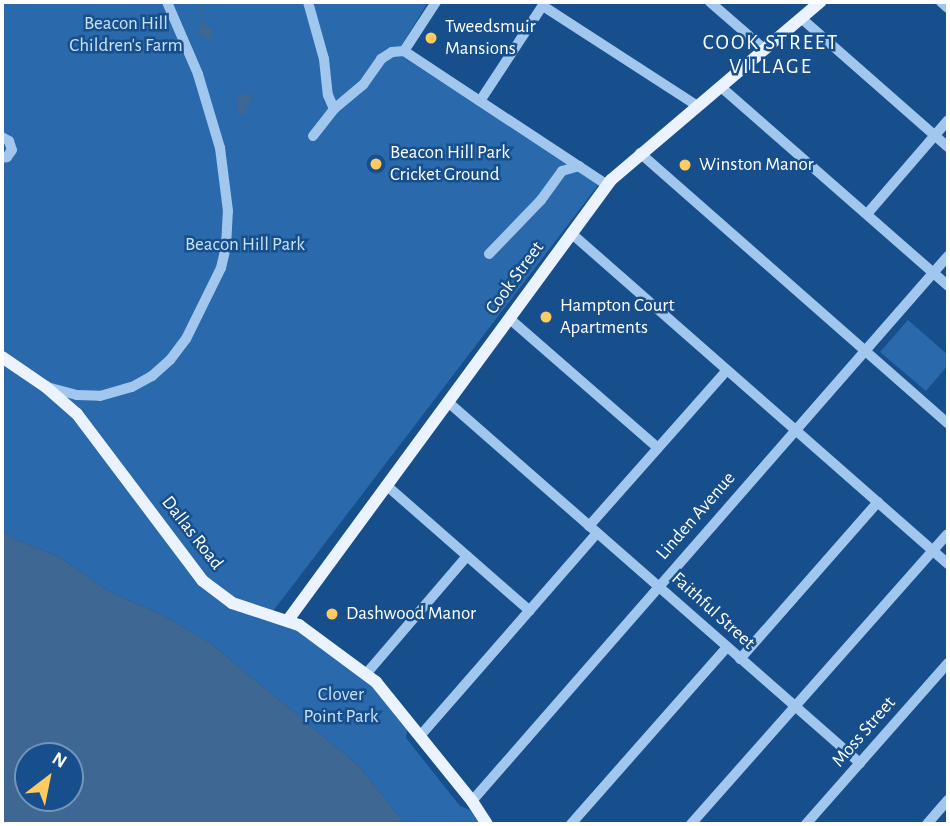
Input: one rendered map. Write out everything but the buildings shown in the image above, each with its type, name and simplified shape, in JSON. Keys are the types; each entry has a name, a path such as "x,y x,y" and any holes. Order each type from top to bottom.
{"main road":[{"name":"Cook Street","path":"288,620 607,185 640,153 820,2"},
{"name":"Dallas Road","path":"2,357 46,387 83,421 203,581 232,603 288,620 366,674 384,690 472,801 486,824"}],"street":[{"path":"46,387 77,395 100,396 132,387 158,371 181,348 200,317 216,281 226,247 227,193 216,130 198,74 167,2"},
{"path":"308,2 324,59 328,94 334,109"},
{"path":"404,51 436,2"},
{"path":"710,2 764,49"},
{"path":"941,2 948,8"},
{"path":"480,100 544,4 696,106"},
{"path":"800,18 948,147"},
{"path":"313,136 334,109 363,85 381,59 392,52 404,51 607,185"},
{"path":"721,86 948,286"},
{"path":"867,214 948,120"},
{"path":"2,137 9,141 12,150 7,157 2,158"},
{"path":"559,153 562,171"},
{"path":"640,153 948,424"},
{"path":"489,254 541,200 562,171 579,166"},
{"path":"571,233 948,564"},
{"name":"Linden Avenue","path":"472,801 948,256"},
{"path":"510,318 658,448"},
{"path":"420,736 530,611 658,448 727,370"},
{"name":"Faithful Street","path":"448,402 860,763"},
{"path":"387,485 530,611"},
{"path":"740,659 878,502"},
{"path":"691,824 948,534"},
{"path":"366,674 467,556"},
{"path":"571,824 727,647"},
{"name":"Moss Street","path":"806,824 948,663"},
{"path":"927,824 948,800"}],"green space":[{"name":"Beacon Hill Park","path":"2,2 428,2 400,48 403,57 599,184 267,619 293,627 372,685 407,730 406,738 460,806 470,810 480,824 405,824 360,767 210,643 162,615 108,591 59,557 12,538 2,529"},
{"path":"908,320 948,355 948,365 926,391 880,352"}],"shaded area":[{"path":"205,24 213,30 211,42 198,34 201,25"},
{"path":"245,93 252,97 244,114 239,116 237,99"},
{"path":"2,529 12,538 59,557 108,591 162,615 210,643 360,767 405,824 2,824"}],"waterway":[{"path":"201,3 203,25"}],"place":[{"name":"Tweedsmuir Mansions","path":"431,38"},
{"name":"Beacon Hill Park Cricket Ground","path":"376,164"},
{"name":"Winston Manor","path":"685,165"},
{"name":"Hampton Court Apartments","path":"546,317"},
{"name":"Dashwood Manor","path":"332,614"}],"district":[{"name":"COOK STREET VILLAGE","path":"771,55"}],"park label":[{"name":"Beacon Hill Children's Farm","path":"126,35"},
{"name":"Clover Point Park","path":"341,706"}]}
